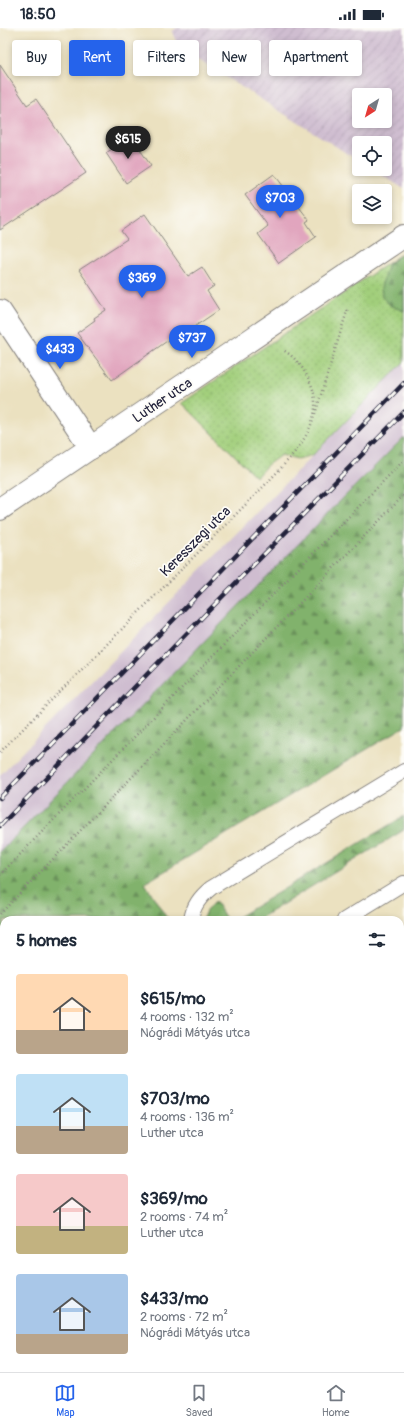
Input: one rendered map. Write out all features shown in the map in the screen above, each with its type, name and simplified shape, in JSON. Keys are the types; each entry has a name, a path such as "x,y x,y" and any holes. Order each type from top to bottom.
{"street":[{"name":"Luther utca","path":"0,510 404,236"},
{"path":"0,311 91,448"}],"lane":[{"path":"192,916 198,900 211,888 404,771"},
{"path":"350,916 404,883"}],"path":[{"path":"312,424 361,265"},
{"name":"Keresszegi utca","path":"0,752 272,478 300,446 312,424 315,403 312,385 304,369 284,351 264,344 249,341"},
{"path":"0,875 404,460"},
{"path":"0,914 404,495"}],"shaded area":[{"path":"177,28 404,28 404,189 383,176 392,176 392,136 352,136 352,157 224,76 261,76 261,40 207,40 207,65 199,60 199,40 175,40 172,31"},
{"path":"404,362 404,437 0,852 0,775"}],"green space":[{"path":"404,252 404,362 313,455 298,459 281,455 267,465 256,477 182,403"},
{"path":"404,252 404,311 391,306 382,297 381,287 388,264"},
{"path":"404,437 404,727 145,883 166,916 0,916 0,852"},
{"path":"404,816 404,830 264,916 240,916"},
{"path":"215,901 224,916 204,916 206,911"}],"building":[{"path":"0,65 27,105 36,99 86,173 0,230"},
{"path":"131,136 151,166 126,183 106,153"},
{"path":"274,174 309,220 306,222 316,237 279,263 258,234 268,226 245,195"},
{"path":"145,214 188,276 202,267 214,286 207,291 219,310 179,337 177,334 112,380 77,333 106,310 79,270 127,239 121,231"}],"railway":[{"path":"0,798 404,383"},
{"path":"0,826 404,412"}]}
